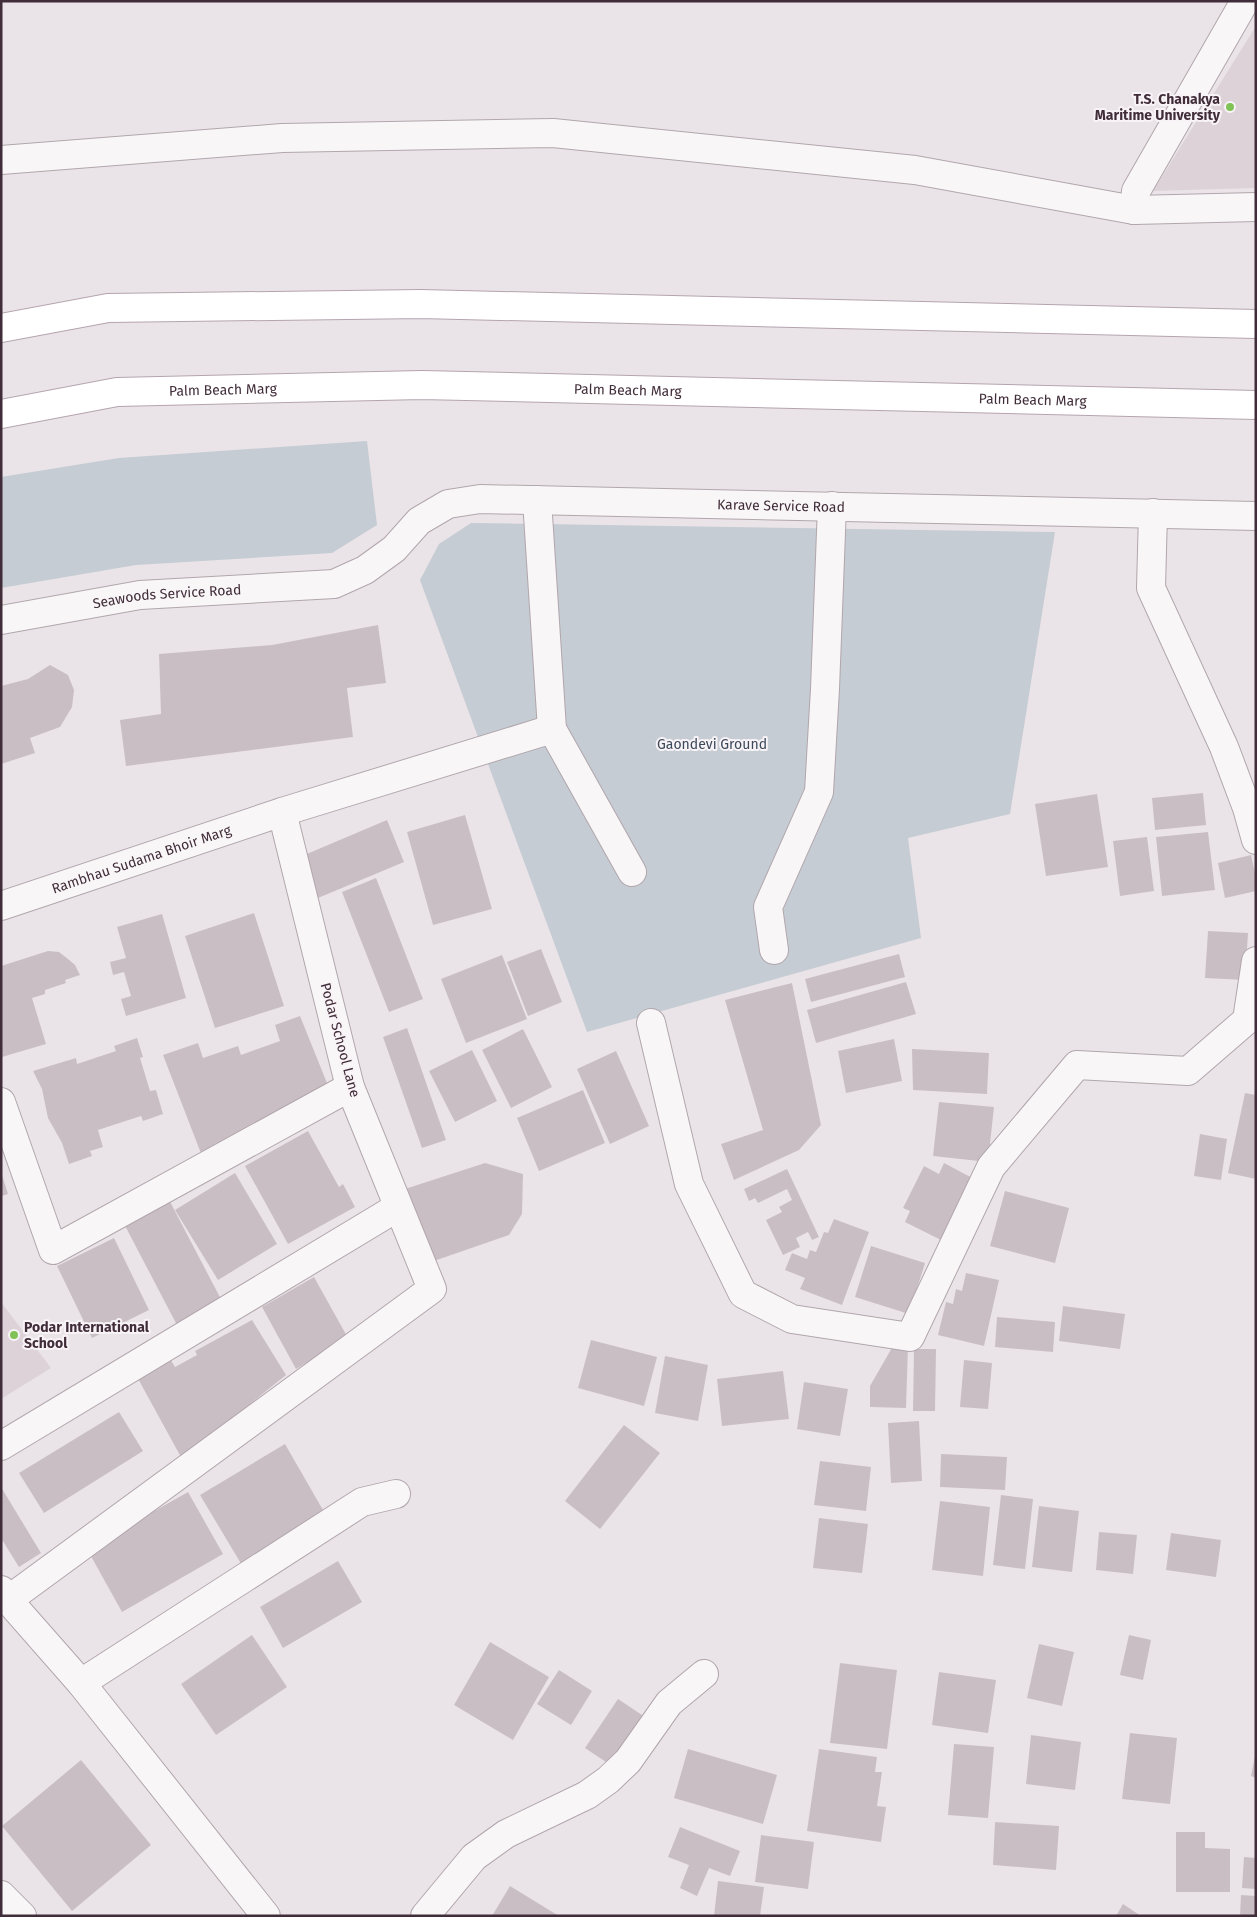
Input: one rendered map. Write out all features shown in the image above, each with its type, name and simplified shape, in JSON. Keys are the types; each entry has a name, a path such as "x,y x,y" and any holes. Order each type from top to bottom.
{"main road":[{"path":"1,328 108,308 421,304 1256,324"},
{"name":"Palm Beach Marg","path":"1,414 117,392 422,385 1256,405"}],"street":[{"path":"1134,210 1136,191 1245,1"},
{"path":"1,160 282,138 553,133 915,170 1134,210 1256,207"},
{"name":"Karave Service Road","path":"334,584 365,570 394,549 419,521 448,504 480,499 1256,516"},
{"path":"538,500 552,729 632,872"},
{"path":"774,950 768,907 819,792 832,506"},
{"path":"1153,513 1151,588 1224,746 1248,808 1256,840"},
{"name":"Seawoods Service Road","path":"1,620 140,595 334,584"},
{"name":"Rambhau Sudama Bhoir Marg","path":"1,906 282,812 552,729"},
{"name":"Podar School Lane","path":"5,1595 432,1288 350,1087 282,812"},
{"path":"651,1023 689,1184 743,1294 792,1319 910,1337 991,1167 1077,1065 1188,1071 1247,1020 1254,1000 1256,961"},
{"path":"1,1102 53,1250 350,1087"},
{"path":"1,1446 398,1207"},
{"path":"81,1683 362,1502 396,1494"},
{"path":"5,1595 81,1683 266,1916"},
{"path":"425,1916 474,1857 506,1834 587,1795 608,1780 628,1761 669,1703 704,1674"},
{"path":"1,1895 22,1916"}],"shaded area":[{"name":"T.S. Chanakya Maritime University","path":"1256,26 1256,188 1153,191"},
{"name":"Podar International School","path":"1,1302 51,1368 1,1399"}],"green space":[{"path":"367,441 377,525 332,553 136,565 1,588 1,477 119,458"},
{"name":"Gaondevi Ground","path":"471,523 1055,532 1010,814 908,838 921,938 587,1032 420,580 439,544"}],"building":[{"path":"378,625 386,683 347,688 353,737 126,766 120,720 161,714 159,654 272,645"},
{"path":"50,665 68,675 74,690 72,707 60,727 30,738 35,753 1,764 1,686 28,679"},
{"path":"1203,793 1206,825 1155,830 1152,798"},
{"path":"1097,794 1108,867 1046,876 1035,804"},
{"path":"465,815 492,909 433,925 407,832"},
{"path":"387,820 404,862 318,898 302,856"},
{"path":"1208,832 1215,890 1162,896 1156,837"},
{"path":"1147,837 1154,891 1120,896 1113,841"},
{"path":"1251,855 1256,877 1256,891 1225,898 1218,863"},
{"path":"376,878 423,999 389,1012 342,892"},
{"path":"254,913 284,1006 215,1028 185,936"},
{"path":"162,914 186,998 126,1016 121,999 131,996 124,972 113,975 110,962 126,958 117,927"},
{"path":"1208,931 1248,933 1245,980 1205,978"},
{"path":"541,949 562,1002 528,1016 507,962"},
{"path":"48,951 59,952 75,965 80,975 65,980 66,983 45,990 45,994 32,998 46,1044 2,1057 1,966"},
{"path":"899,954 905,977 811,1002 805,979"},
{"path":"502,955 527,1019 466,1043 441,979"},
{"path":"906,982 916,1014 816,1043 807,1010"},
{"path":"792,983 821,1125 799,1150 734,1180 721,1144 763,1130 725,1000"},
{"path":"300,1016 327,1083 202,1156 163,1055 198,1043 203,1058 238,1046 241,1055 280,1041 275,1025"},
{"path":"407,1028 446,1140 422,1148 383,1037"},
{"path":"523,1029 552,1087 511,1108 482,1050"},
{"path":"137,1038 143,1057 140,1058 150,1091 156,1090 163,1114 143,1121 141,1116 98,1130 103,1147 90,1151 92,1156 69,1164 62,1143 48,1118 42,1089 33,1071 76,1058 77,1064 116,1051 114,1046"},
{"path":"894,1039 902,1081 846,1093 838,1051"},
{"path":"912,1049 989,1053 987,1094 913,1090"},
{"path":"472,1050 497,1101 455,1122 429,1071"},
{"path":"616,1051 649,1126 610,1144 577,1069"},
{"path":"583,1090 605,1143 539,1171 517,1118"},
{"path":"1245,1093 1256,1095 1256,1179 1228,1173"},
{"path":"939,1102 994,1107 988,1162 933,1156"},
{"path":"308,1131 339,1187 343,1184 355,1207 288,1244 245,1166"},
{"path":"1200,1134 1227,1139 1221,1180 1194,1176"},
{"path":"485,1163 523,1174 522,1214 509,1235 431,1262 405,1189"},
{"path":"944,1163 978,1181 947,1243 905,1222 910,1211 903,1208 924,1166 939,1174"},
{"path":"787,1169 819,1237 812,1240 808,1232 796,1238 800,1247 783,1255 766,1220 782,1212 779,1207 792,1200 787,1189 758,1203 755,1198 749,1201 744,1189"},
{"path":"235,1173 277,1244 218,1280 175,1210"},
{"path":"1,1176 8,1194 1,1196"},
{"path":"1005,1191 1069,1208 1055,1263 990,1246"},
{"path":"167,1196 223,1303 178,1327 122,1220"},
{"path":"834,1219 869,1232 842,1305 800,1289 805,1278 785,1270 792,1253 807,1259 810,1250 816,1252 824,1232 828,1233"},
{"path":"114,1238 149,1310 92,1338 57,1266"},
{"path":"871,1246 925,1263 909,1314 855,1297"},
{"path":"966,1273 999,1280 984,1346 938,1335 946,1302 953,1304 956,1289 962,1291"},
{"path":"314,1277 348,1338 296,1369 262,1307"},
{"path":"1063,1306 1125,1314 1120,1349 1059,1341"},
{"path":"997,1317 1055,1322 1053,1352 995,1347"},
{"path":"252,1320 286,1375 182,1459 136,1375 169,1357 175,1367 197,1355 195,1351"},
{"path":"591,1340 657,1357 644,1406 578,1388"},
{"path":"893,1346 908,1346 906,1408 870,1407 870,1386"},
{"path":"914,1349 936,1349 935,1411 913,1411"},
{"path":"665,1356 708,1365 698,1421 655,1413"},
{"path":"964,1360 992,1363 988,1409 960,1407"},
{"path":"783,1371 789,1419 722,1426 717,1379"},
{"path":"804,1382 848,1389 840,1436 797,1429"},
{"path":"119,1412 143,1451 44,1513 19,1473"},
{"path":"919,1421 922,1481 891,1483 888,1423"},
{"path":"624,1425 660,1453 600,1529 565,1501"},
{"path":"285,1444 327,1517 243,1567 200,1495"},
{"path":"941,1454 1007,1457 1005,1490 940,1487"},
{"path":"820,1461 871,1467 866,1511 814,1505"},
{"path":"1,1487 41,1553 19,1567 1,1538"},
{"path":"188,1492 223,1554 122,1612 87,1549"},
{"path":"1001,1495 1033,1499 1025,1569 993,1565"},
{"path":"940,1501 990,1507 983,1576 932,1570"},
{"path":"1039,1506 1079,1511 1072,1572 1032,1567"},
{"path":"819,1518 868,1524 862,1573 813,1568"},
{"path":"1099,1532 1137,1535 1133,1574 1096,1570"},
{"path":"1171,1533 1221,1540 1216,1577 1166,1570"},
{"path":"338,1561 362,1602 283,1648 260,1607"},
{"path":"252,1635 287,1687 216,1735 181,1684"},
{"path":"1129,1635 1151,1640 1143,1680 1120,1675"},
{"path":"490,1642 549,1677 513,1740 454,1705"},
{"path":"1039,1644 1074,1652 1062,1706 1027,1698"},
{"path":"840,1663 897,1670 887,1749 830,1743"},
{"path":"559,1670 592,1691 571,1725 537,1704"},
{"path":"939,1672 996,1680 988,1733 932,1725"},
{"path":"618,1699 645,1717 612,1766 585,1748"},
{"path":"1130,1733 1177,1738 1170,1804 1122,1799"},
{"path":"1031,1735 1081,1742 1075,1790 1026,1784"},
{"path":"954,1744 994,1747 988,1818 948,1815"},
{"path":"688,1749 777,1775 763,1824 674,1798"},
{"path":"819,1749 877,1757 875,1772 882,1772 877,1806 886,1807 881,1842 807,1831"},
{"path":"1256,1756 1256,1778 1251,1776"},
{"path":"81,1760 151,1845 72,1911 2,1826"},
{"path":"995,1822 1059,1826 1056,1870 993,1865"},
{"path":"680,1827 740,1851 730,1876 709,1868 697,1896 680,1888 689,1865 668,1857"},
{"path":"1176,1832 1205,1832 1205,1848 1230,1849 1230,1892 1176,1892"},
{"path":"761,1835 814,1842 808,1889 755,1882"},
{"path":"1244,1857 1256,1858 1256,1889 1242,1888"},
{"path":"718,1881 764,1887 760,1916 714,1916"},
{"path":"510,1886 559,1916 492,1916"},
{"path":"1241,1895 1256,1896 1256,1916 1240,1916"},
{"path":"1123,1904 1141,1916 1116,1916"}],"place":[{"name":"T.S. Chanakya Maritime University","path":"1230,107"},
{"name":"Podar International School","path":"14,1335"}]}
